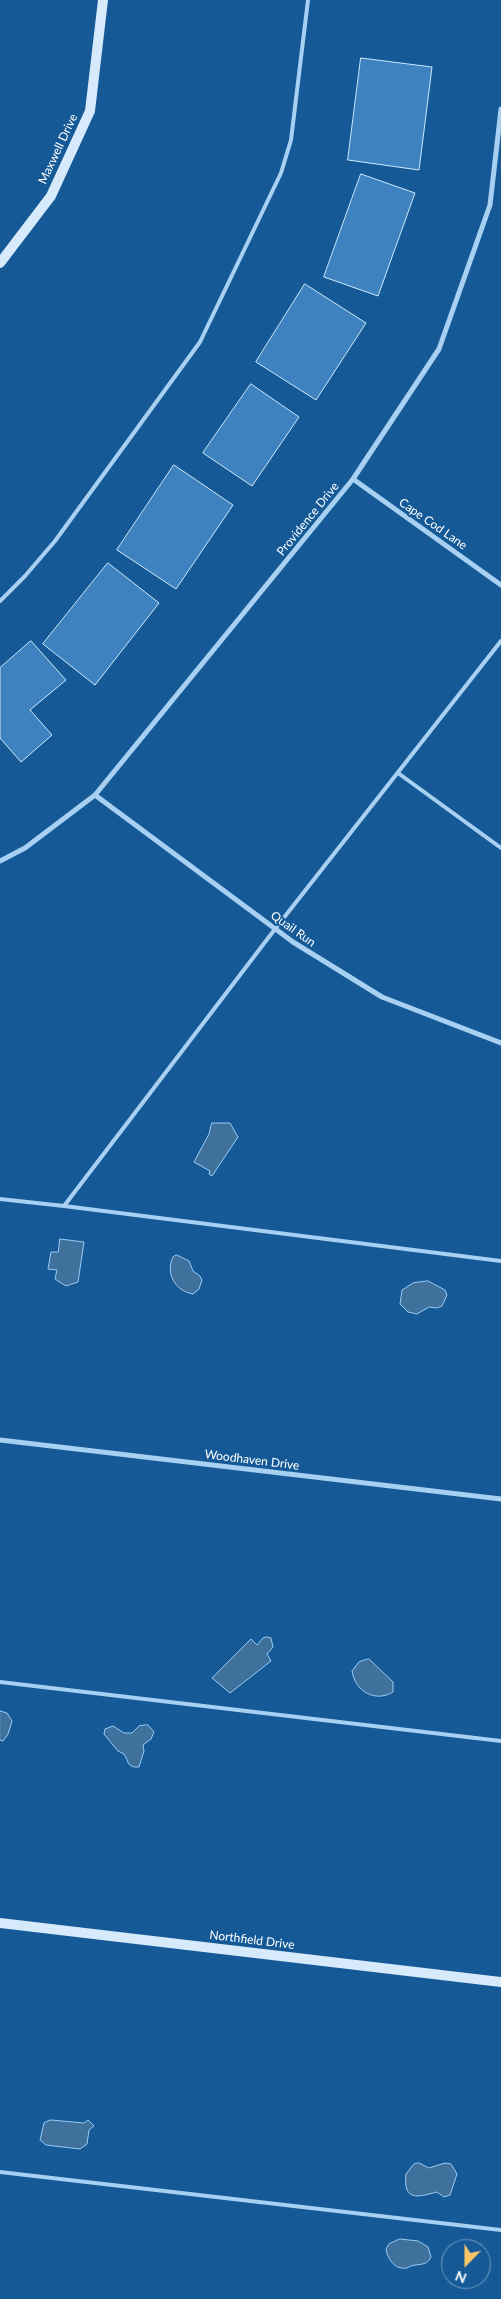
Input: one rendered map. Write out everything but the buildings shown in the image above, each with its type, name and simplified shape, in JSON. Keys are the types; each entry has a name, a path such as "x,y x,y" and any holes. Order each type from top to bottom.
{"street":[{"name":"Maxwell Drive","path":"0,263 51,196 90,111 103,0"},
{"name":"Providence Drive","path":"0,861 25,848 95,795 353,480 439,349 490,205 501,108"},
{"name":"Cape Cod Lane","path":"353,480 501,585"},
{"name":"Quail Run","path":"95,795 275,929 382,997 501,1043"},
{"name":"Woodhaven Drive","path":"0,1440 501,1499"},
{"name":"Northfield Drive","path":"0,1923 501,1982"}],"lane":[{"path":"0,601 25,576 55,541 200,342 281,173 291,140 308,0"},
{"path":"64,1206 275,929 501,641"},
{"path":"398,773 501,848"},
{"path":"0,1199 501,1261"},
{"path":"0,1682 501,1741"},
{"path":"0,2172 501,2230"}],"water":[{"path":"212,1123 230,1123 238,1137 212,1176 209,1174 210,1171 194,1162 209,1134"},
{"path":"60,1239 84,1242 78,1282 66,1286 55,1279 57,1270 48,1269 51,1252 58,1252"},
{"path":"177,1255 189,1261 193,1271 202,1280 199,1289 193,1294 181,1289 173,1280 170,1269 173,1257"},
{"path":"428,1281 445,1290 447,1295 442,1306 437,1308 429,1307 417,1314 408,1312 400,1304 402,1290 413,1283"},
{"path":"263,1638 271,1638 273,1647 267,1654 271,1661 230,1693 212,1678 251,1639 257,1645"},
{"path":"369,1659 393,1682 393,1692 386,1695 373,1695 367,1693 357,1684 352,1671 359,1662"},
{"path":"0,1711 7,1713 12,1721 8,1734 3,1741 0,1740"},
{"path":"148,1725 154,1732 151,1739 143,1745 144,1751 139,1767 132,1767 124,1754 118,1751 104,1734 105,1729 113,1726 124,1733 132,1733 139,1726"},
{"path":"51,2120 84,2123 88,2120 94,2126 89,2130 87,2144 80,2149 46,2145 40,2140 44,2123"},
{"path":"419,2163 429,2168 445,2163 451,2164 457,2174 450,2195 444,2197 437,2192 418,2196 409,2193 406,2174 414,2164"},
{"path":"400,2239 418,2241 428,2247 431,2257 424,2264 407,2268 396,2266 388,2257 386,2249 389,2244"}]}
